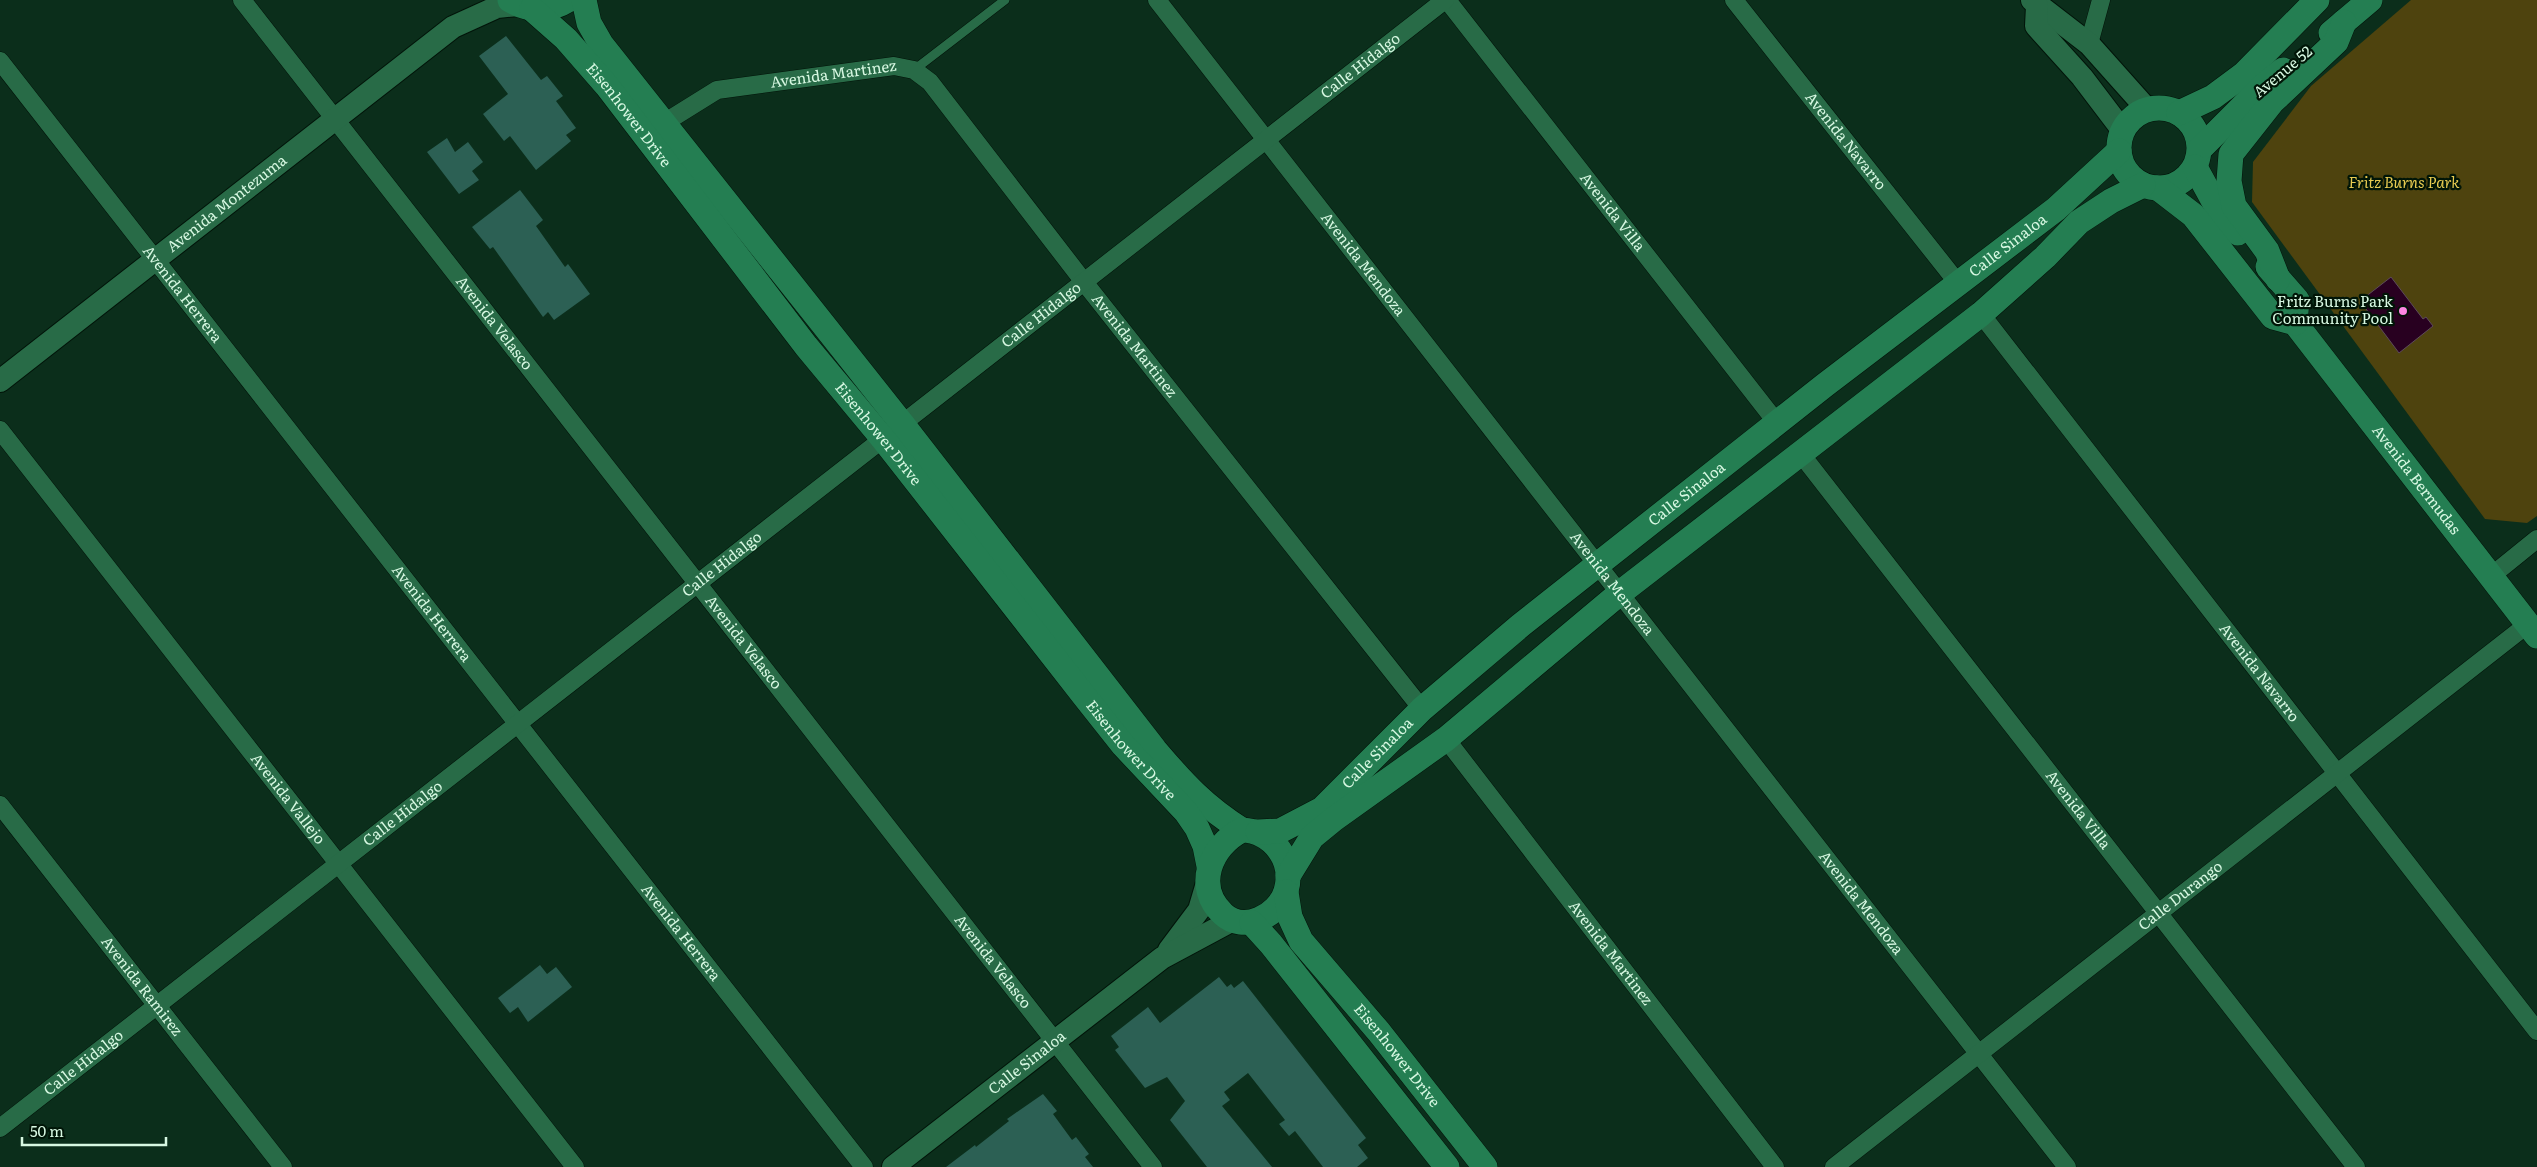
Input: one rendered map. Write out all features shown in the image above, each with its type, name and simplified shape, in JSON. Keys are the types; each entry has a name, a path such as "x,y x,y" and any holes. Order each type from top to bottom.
{"main road":[{"path":"520,5 547,9 568,0"},
{"name":"Eisenhower Drive","path":"584,0 589,23 601,44 664,123 1123,746 1186,812 1205,846 1208,875"},
{"name":"Avenue 52","path":"2179,113 2212,97 2244,74 2316,0"},
{"name":"Avenue 52","path":"2197,158 2262,87 2370,0"},
{"name":"Eisenhower Drive","path":"520,5 566,39 607,86 806,346 893,432 1155,750 1215,814 1250,831"},
{"path":"2278,279 2267,251 2234,206 2229,181 2231,154 2272,102 2336,42 2344,22"},
{"path":"2164,108 2179,113 2194,128 2197,158 2219,211 2297,300 2295,323 2274,317 2193,216 2126,171 2121,141 2137,114 2147,109 2164,108"},
{"name":"Calle Sinaloa","path":"1250,831 1280,830 1322,809 1422,709 1597,564 1957,282 2056,209 2121,141"},
{"path":"2150,187 2179,183 2197,158"},
{"name":"Calle Sinaloa","path":"1287,884 1312,837 1334,819 1446,739 1620,593 1981,314 2045,258 2079,222 2111,201 2150,187"},
{"name":"Avenida Bermudas","path":"2295,323 2532,630"},
{"path":"1250,831 1272,840 1280,852 1287,884 1280,902 1272,910 1241,922 1214,905 1208,875 1218,848 1226,840 1250,831"},
{"name":"Eisenhower Drive","path":"1287,884 1290,917 1301,941 1379,1032 1485,1167"},
{"name":"Eisenhower Drive","path":"1241,922 1271,944 1447,1167"}],"street":[{"name":"Avenida Velasco","path":"242,0 1153,1167"},
{"name":"Avenida Montezuma","path":"0,381 453,26 474,0"},
{"name":"Avenida Mendoza","path":"1157,0 2067,1167"},
{"name":"Calle Hidalgo","path":"0,1128 1446,0"},
{"name":"Avenida Villa","path":"1446,0 1777,423"},
{"name":"Avenida Navarro","path":"1734,0 1957,282"},
{"path":"2089,44 2101,0"},
{"path":"2034,3 2089,44 2147,109"},
{"path":"2034,3 2036,26 2082,77 2121,141"},
{"name":"Avenida Montezuma","path":"453,26 497,7 520,5"},
{"name":"Avenida Herrera","path":"0,61 864,1167"},
{"name":"Avenida Martinez","path":"664,123 717,90 894,66 914,70 930,82 1084,282 1422,709"},
{"name":"Avenida Navarro","path":"1981,314 2537,1031"},
{"name":"Avenida Vallejo","path":"0,430 575,1167"},
{"name":"Avenida Villa","path":"1801,454 2356,1167"},
{"path":"2490,577 2537,539"},
{"name":"Calle Durango","path":"1834,1167 2337,774 2532,630"},
{"name":"Avenida Martinez","path":"1446,739 1775,1167"},
{"name":"Avenida Ramirez","path":"0,805 282,1167"},
{"name":"Calle Sinaloa","path":"1162,958 1199,910 1208,875"},
{"name":"Calle Sinaloa","path":"893,1167 1162,958 1241,922"}],"lane":[{"path":"914,70 1004,0"}],"green space":[{"name":"Fritz Burns Park","path":"2411,0 2537,0 2537,516 2527,523 2485,519 2252,202 2253,162 2311,86"}],"shaded area":[{"path":"2391,277 2423,319 2426,317 2433,326 2399,353 2360,301"}],"building":[{"path":"506,36 541,80 547,76 563,96 556,101 576,128 566,135 571,141 536,170 510,136 504,141 483,114 508,94 479,56"},
{"path":"447,138 455,152 468,142 483,162 472,171 479,180 459,194 427,152"},
{"path":"520,190 543,220 536,226 565,267 568,264 590,294 554,320 548,312 543,317 493,247 490,249 472,227"},
{"path":"540,965 547,974 556,967 572,987 528,1022 518,1007 510,1013 498,998"},
{"path":"1219,977 1227,987 1231,984 1234,988 1243,981 1366,1138 1358,1145 1368,1158 1357,1167 1323,1167 1295,1131 1289,1136 1279,1124 1285,1120 1248,1073 1224,1092 1230,1100 1222,1106 1272,1167 1207,1167 1170,1120 1185,1101 1167,1077 1145,1088 1115,1050 1119,1047 1111,1036 1148,1007 1160,1023"},
{"path":"1043,1094 1057,1111 1053,1114 1072,1140 1076,1137 1089,1154 1085,1157 1093,1167 946,1167 975,1145 976,1147 1009,1121 1007,1119"}],"place":[{"name":"Fritz Burns Park Community Pool","path":"2403,311"}]}
